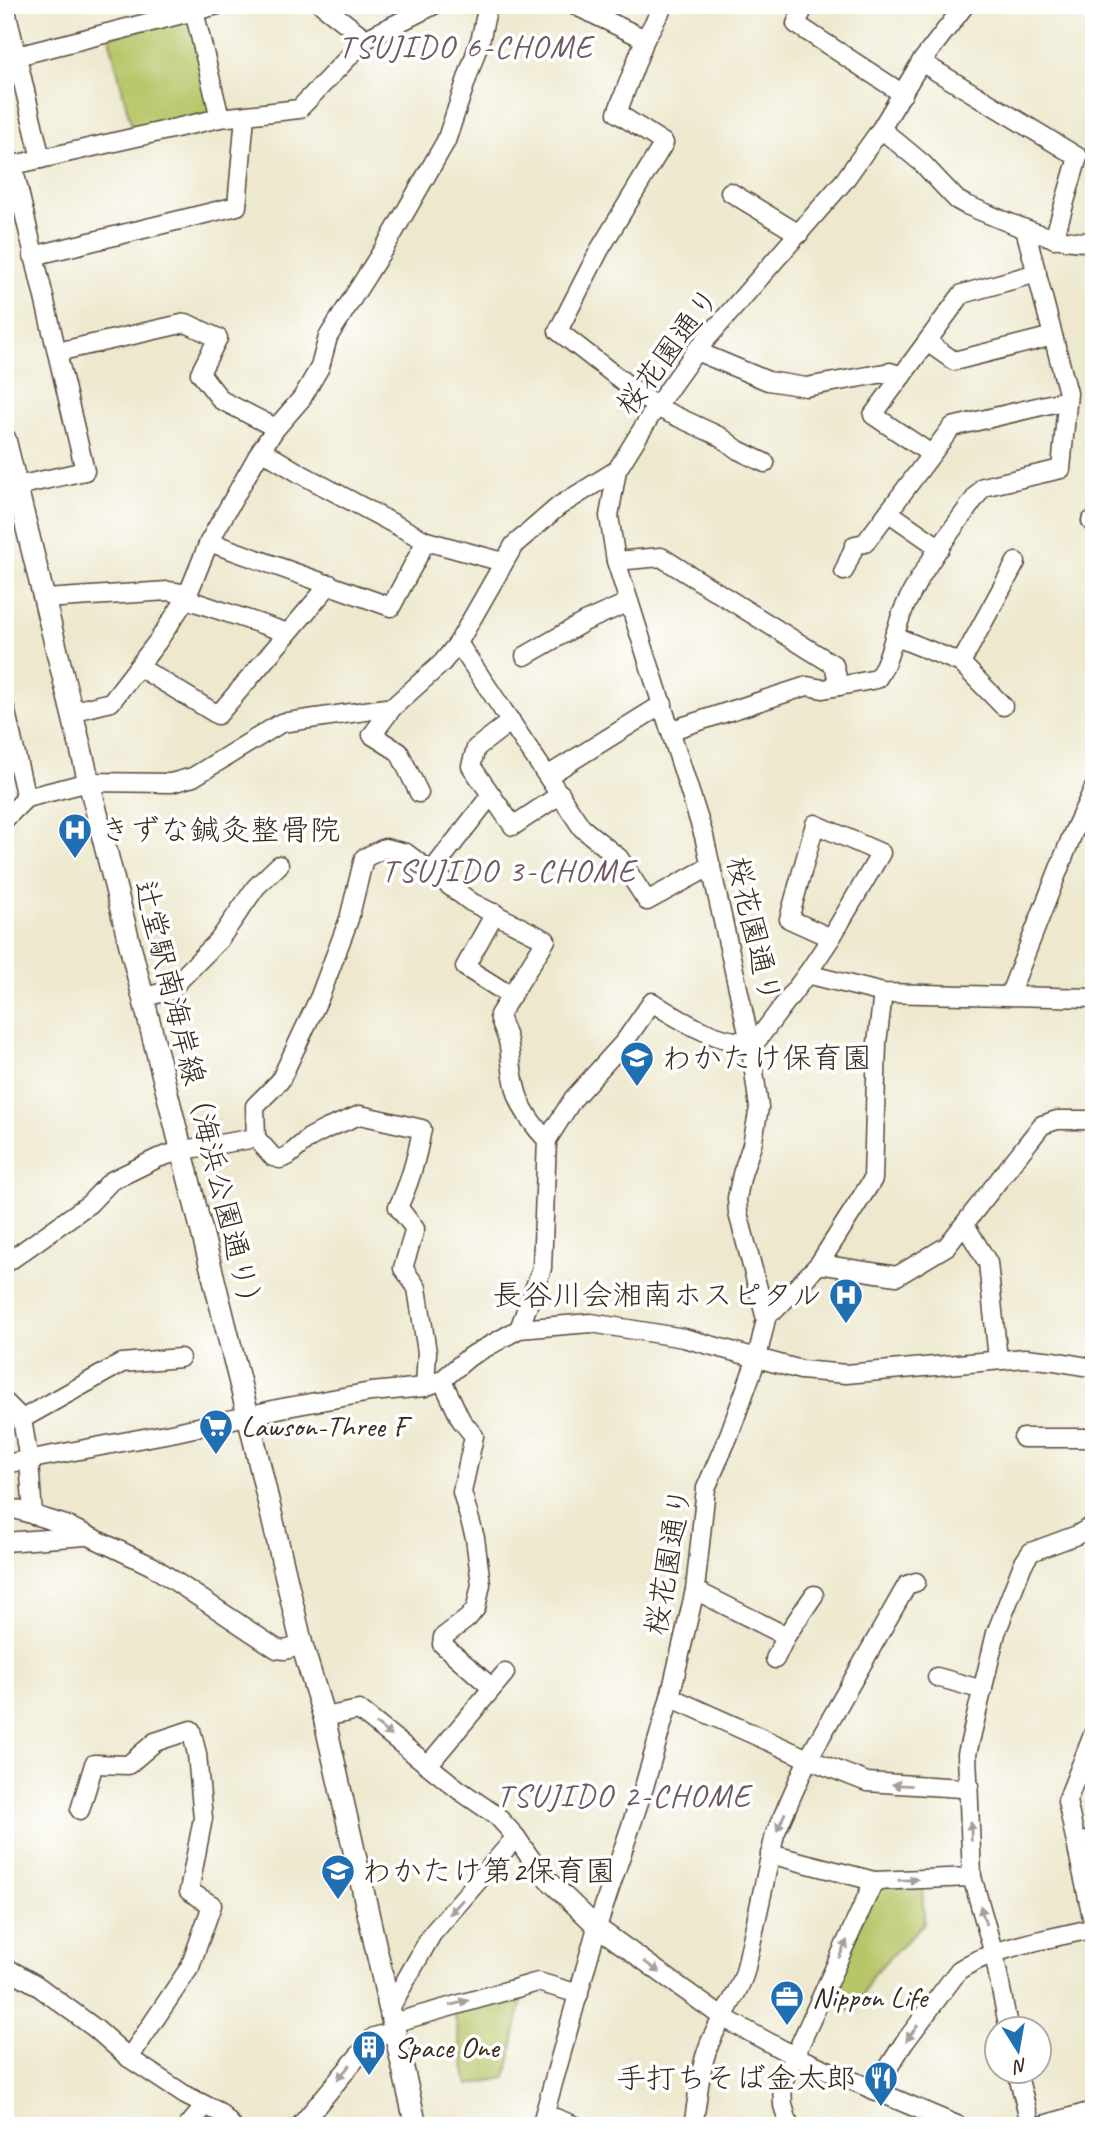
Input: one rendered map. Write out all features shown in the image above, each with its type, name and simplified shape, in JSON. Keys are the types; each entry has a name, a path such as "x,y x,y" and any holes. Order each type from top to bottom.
{"street":[{"path":"17,56 218,5"},
{"path":"322,5 366,39"},
{"path":"17,486 85,471 9,166 220,118 299,110 366,39 433,5"},
{"path":"71,709 111,702 139,667 187,596 209,542 261,450 302,398 320,367 328,337 391,237 446,141 481,37 488,5"},
{"path":"574,5 645,39"},
{"path":"664,5 645,39 617,113 664,143 600,249 558,331 656,407 721,437 738,450 765,463"},
{"path":"806,5 796,24 903,94"},
{"name":"桜花園通り","path":"543,2120 597,1927 644,1787 670,1698 695,1590 706,1488 757,1358 766,1312 738,1213 737,1198 760,1108 750,1042 704,836 616,561 609,516 617,470 656,407 696,351 837,191 881,128 921,62 965,5"},
{"path":"5,6 41,159"},
{"path":"194,11 220,118"},
{"path":"921,62 1078,158 1054,239"},
{"path":"33,256 237,206 245,116"},
{"path":"881,128 922,163 957,200 1054,239 1073,243 1094,242"},
{"path":"730,192 799,234"},
{"path":"672,730 807,686 823,688 877,679 883,670 904,607 918,579 983,487 1061,469 1068,393 1025,229"},
{"path":"932,454 873,415 962,294 1037,273"},
{"path":"57,352 186,323 219,338 200,373 221,401 276,428"},
{"path":"927,342 954,361 1053,336"},
{"path":"696,351 768,381 806,387 890,372 902,376"},
{"path":"844,571 855,545 865,542 952,427 1067,400"},
{"name":"辻堂駅南海岸線（海浜公園通り）","path":"5,439 183,1150 302,1645 324,1717 416,2126"},
{"path":"261,450 299,474 426,541 503,562"},
{"path":"419,793 399,752 372,735 393,707 442,663 458,643 514,545 550,513 617,470"},
{"path":"888,512 940,548"},
{"path":"209,542 391,607 426,541"},
{"path":"616,561 662,557 834,665 839,686"},
{"path":"961,663 1016,562"},
{"path":"139,667 218,715 330,584"},
{"path":"45,599 168,591 288,634"},
{"path":"525,656 584,622 629,602"},
{"path":"894,636 961,663 1003,706"},
{"path":"458,643 582,828 619,858 647,901 711,866"},
{"path":"549,775 663,704"},
{"path":"5,819 26,798 89,782 171,783 193,777 281,723 393,707"},
{"path":"6,717 26,798"},
{"path":"511,721 476,748 471,766 513,826 561,794"},
{"path":"1009,996 1073,833 1094,788"},
{"path":"431,872 491,794"},
{"path":"519,1329 542,1268 547,1140 573,1099 625,1041 652,1002 676,1018 715,1035 750,1042 758,1039 807,974 831,937 881,853 815,824 789,919 831,937"},
{"path":"492,1688 442,1644 443,1637 468,1618 476,1608 481,1584 475,1538 463,1492 474,1436 434,1384 416,1288 403,1268 415,1229 398,1207 415,1167 422,1129 360,1115 309,1138 288,1156 280,1159 273,1157 256,1138 255,1106 280,1081 320,996 349,919 364,858 386,848 406,853 471,902 546,940 499,1015 502,1030 509,1042 510,1065 520,1107 547,1140"},
{"path":"144,997 169,991 219,940 256,887 279,865"},
{"path":"495,913 465,967 511,996"},
{"path":"807,974 883,993 1094,998"},
{"path":"766,1312 775,1310 819,1264 873,1179 877,1043 883,993"},
{"path":"819,1264 897,1276 947,1246 1042,1125 1058,1120 1094,1120"},
{"path":"5,1264 89,1204 111,1181 159,1158 183,1150 256,1138"},
{"path":"965,1225 988,1263 998,1359"},
{"path":"5,1464 371,1392 434,1384 469,1357 519,1329 591,1323 684,1338 801,1370 846,1374 998,1359 1054,1361 1094,1368"},
{"path":"22,1419 122,1363 180,1358"},
{"path":"5,1402 22,1419 29,1461 33,1515"},
{"path":"1023,1438 1094,1438"},
{"path":"5,1506 66,1525 152,1566 277,1649 285,1650 302,1645"},
{"path":"1006,2016 994,1954 972,1877 967,1754 996,1633 1023,1564 1031,1552 1077,1535 1094,1525"},
{"name":"辻堂駅南海岸線（海浜公園通り）","path":"276,1529 305,1604 313,1645 317,1692"},
{"path":"5,1542 86,1536"},
{"path":"693,2126 704,2061 722,2017 740,1989 745,1972 775,1835 808,1759 907,1585 916,1582"},
{"path":"695,1590 786,1636"},
{"path":"775,1659 786,1636 814,1595"},
{"path":"429,1764 505,1673"},
{"path":"937,1677 983,1690"},
{"path":"670,1698 867,1782 961,1788 969,1785"},
{"path":"324,1717 359,1710 459,1790 497,1816 516,1837 540,1872 597,1927 722,2017 794,2056 959,2126"},
{"path":"80,1810 94,1764 128,1765 155,1742 191,1730 197,1754 202,1818 188,1891 212,1905 190,1967 130,2058"},
{"path":"874,2091 904,2043 959,1970 994,1954 1094,1927 1085,1841 1067,1801 1094,1732"},
{"path":"393,2021 432,1934 516,1837"},
{"path":"770,1854 874,1881 972,1877"},
{"path":"789,2126 782,2084 874,1881"},
{"path":"5,1967 45,1991 130,2058 205,2106 219,2112 232,2126"},
{"path":"300,2126 374,2037 393,2021 538,1982 579,1994"},
{"path":"1021,2086 1031,2126"},
{"path":"188,2126 205,2106"},
{"path":"1045,2126 1094,2112"},
{"path":"543,2120 576,2126"}],"green space":[{"path":"191,18 214,115 133,132 109,37"},
{"path":"922,1884 924,1923 873,1974 855,2013 826,2000 877,1886"},
{"path":"524,1992 506,2078 468,2085 454,2012"}],"place":[{"name":"きずな鍼灸整骨院","path":"75,860"},
{"name":"わかたけ保育園","path":"637,1088"},
{"name":"長谷川会湘南ホスピタル","path":"846,1325"},
{"name":"Lawson-Three F","path":"216,1456"},
{"name":"わかたけ第2保育園","path":"338,1901"},
{"name":"Nippon Life","path":"787,2027"},
{"name":"Space One","path":"369,2077"},
{"name":"手打ちそば金太郎","path":"881,2108"}],"district":[{"name":"TSUJIDO 6-CHOME","path":"466,46"},
{"name":"TSUJIDO 3-CHOME","path":"509,870"},
{"name":"TSUJIDO 2-CHOME","path":"624,1795"}]}
